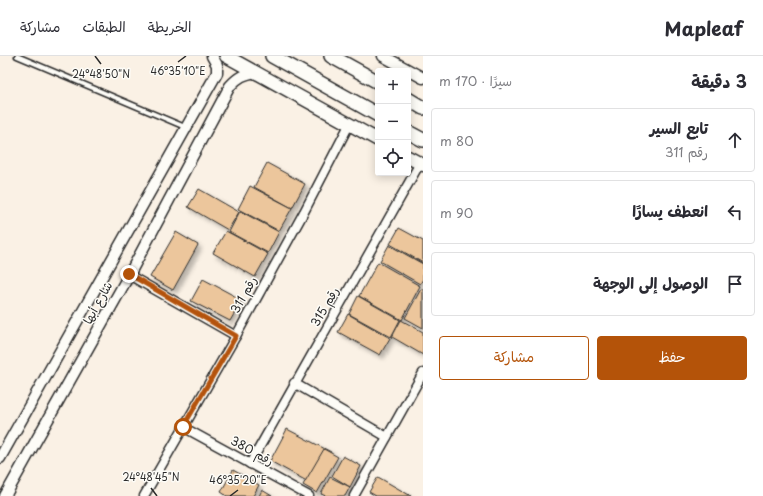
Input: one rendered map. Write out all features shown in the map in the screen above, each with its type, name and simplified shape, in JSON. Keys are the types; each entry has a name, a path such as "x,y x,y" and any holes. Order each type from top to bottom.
{"highway":[{"path":"272,56 375,113"},
{"path":"331,56 375,80"},
{"path":"411,101 423,108"},
{"path":"411,134 423,140"}],"main road":[{"path":"226,56 375,138"},
{"path":"411,158 421,164"}],"street":[{"name":"شارع أبها","path":"0,458 217,73 217,66 212,56"},
{"path":"383,56 423,78"},
{"name":"شارع أبها","path":"5,496 129,274 230,86 237,78 245,74 256,72"},
{"path":"209,88 225,96"},
{"name":"رقم 311","path":"145,496 236,336 349,124"},
{"name":"رقم 315","path":"250,464 294,383 421,164"},
{"path":"129,274 236,336"},
{"path":"354,496 423,374"},
{"path":"294,383 387,437"},
{"name":"رقم 380","path":"183,427 309,496"}],"lane":[{"path":"17,56 186,127"}],"building":[{"path":"267,163 305,184 292,208 254,187"},
{"path":"250,186 292,208 279,231 238,209"},
{"path":"199,189 239,212 228,230 188,207"},
{"path":"240,211 279,232 268,253 229,232"},
{"path":"399,228 423,241 423,263 390,244"},
{"path":"226,231 268,254 255,277 213,253"},
{"path":"176,232 198,245 173,290 150,277"},
{"path":"389,245 423,264 423,279 420,284 380,261"},
{"path":"378,262 420,286 402,320 359,296"},
{"path":"203,279 242,300 230,321 191,301"},
{"path":"421,289 423,290 423,328 405,318"},
{"path":"358,296 400,320 391,337 349,314"},
{"path":"348,314 390,338 380,355 338,332"},
{"path":"401,320 423,332 423,355 392,337"},
{"path":"287,429 331,452 314,485 270,461"},
{"path":"324,449 338,457 317,493 303,485"},
{"path":"343,456 361,466 350,487 332,476"},
{"path":"233,470 259,485 253,496 227,496 221,492"},
{"path":"330,477 350,487 345,496 326,496 321,494"},
{"path":"378,477 411,496 376,496 369,492"},
{"path":"262,490 272,496 259,496"}],"route":[{"path":"129,274 236,336 183,427"}]}
